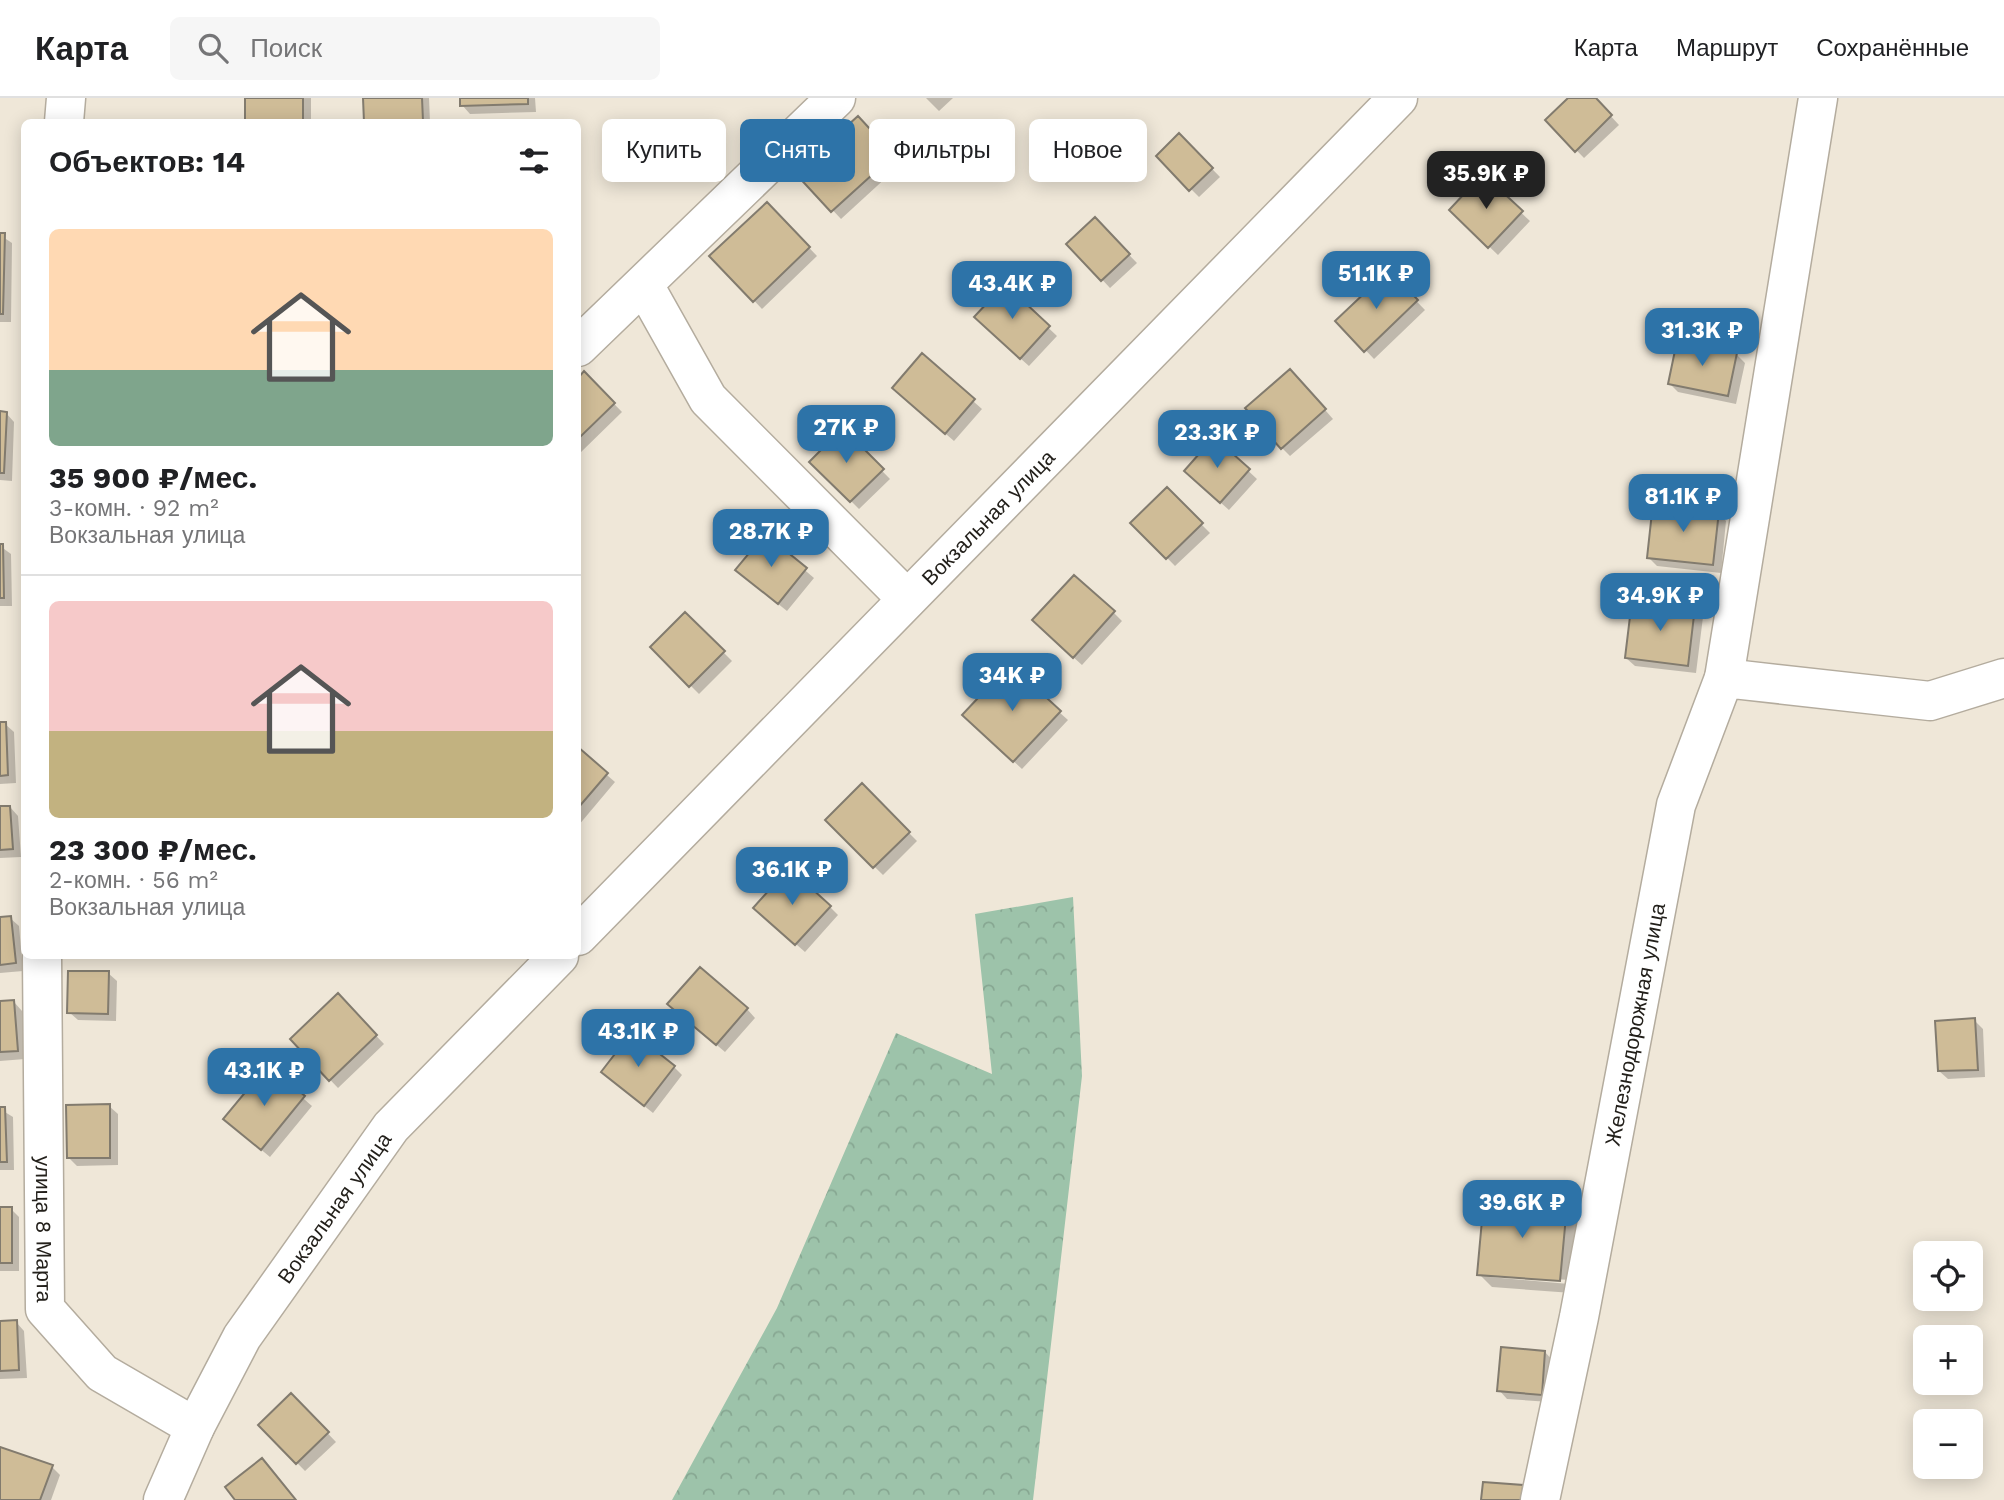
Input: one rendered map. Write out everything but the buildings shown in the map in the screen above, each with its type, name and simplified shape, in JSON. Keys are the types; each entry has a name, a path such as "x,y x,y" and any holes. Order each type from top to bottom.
{"street":[{"path":"64,119 66,98"},
{"path":"581,343 836,98"},
{"name":"Вокзальная улица","path":"581,933 1398,98"},
{"name":"Железнодорожная улица","path":"1540,1500 1579,1317 1676,805 1724,678 1818,98"},
{"path":"644,285 708,399 907,599"},
{"path":"1724,678 1930,701 2004,678"},
{"name":"улица 8 Марта","path":"42,959 45,1309 102,1373 195,1427"},
{"name":"Вокзальная улица","path":"163,1500 195,1427 242,1337 391,1127 556,959"}],"green space":[{"path":"1073,897 1082,1076 1033,1500 672,1500 777,1308 896,1033 992,1074 975,914"}]}
